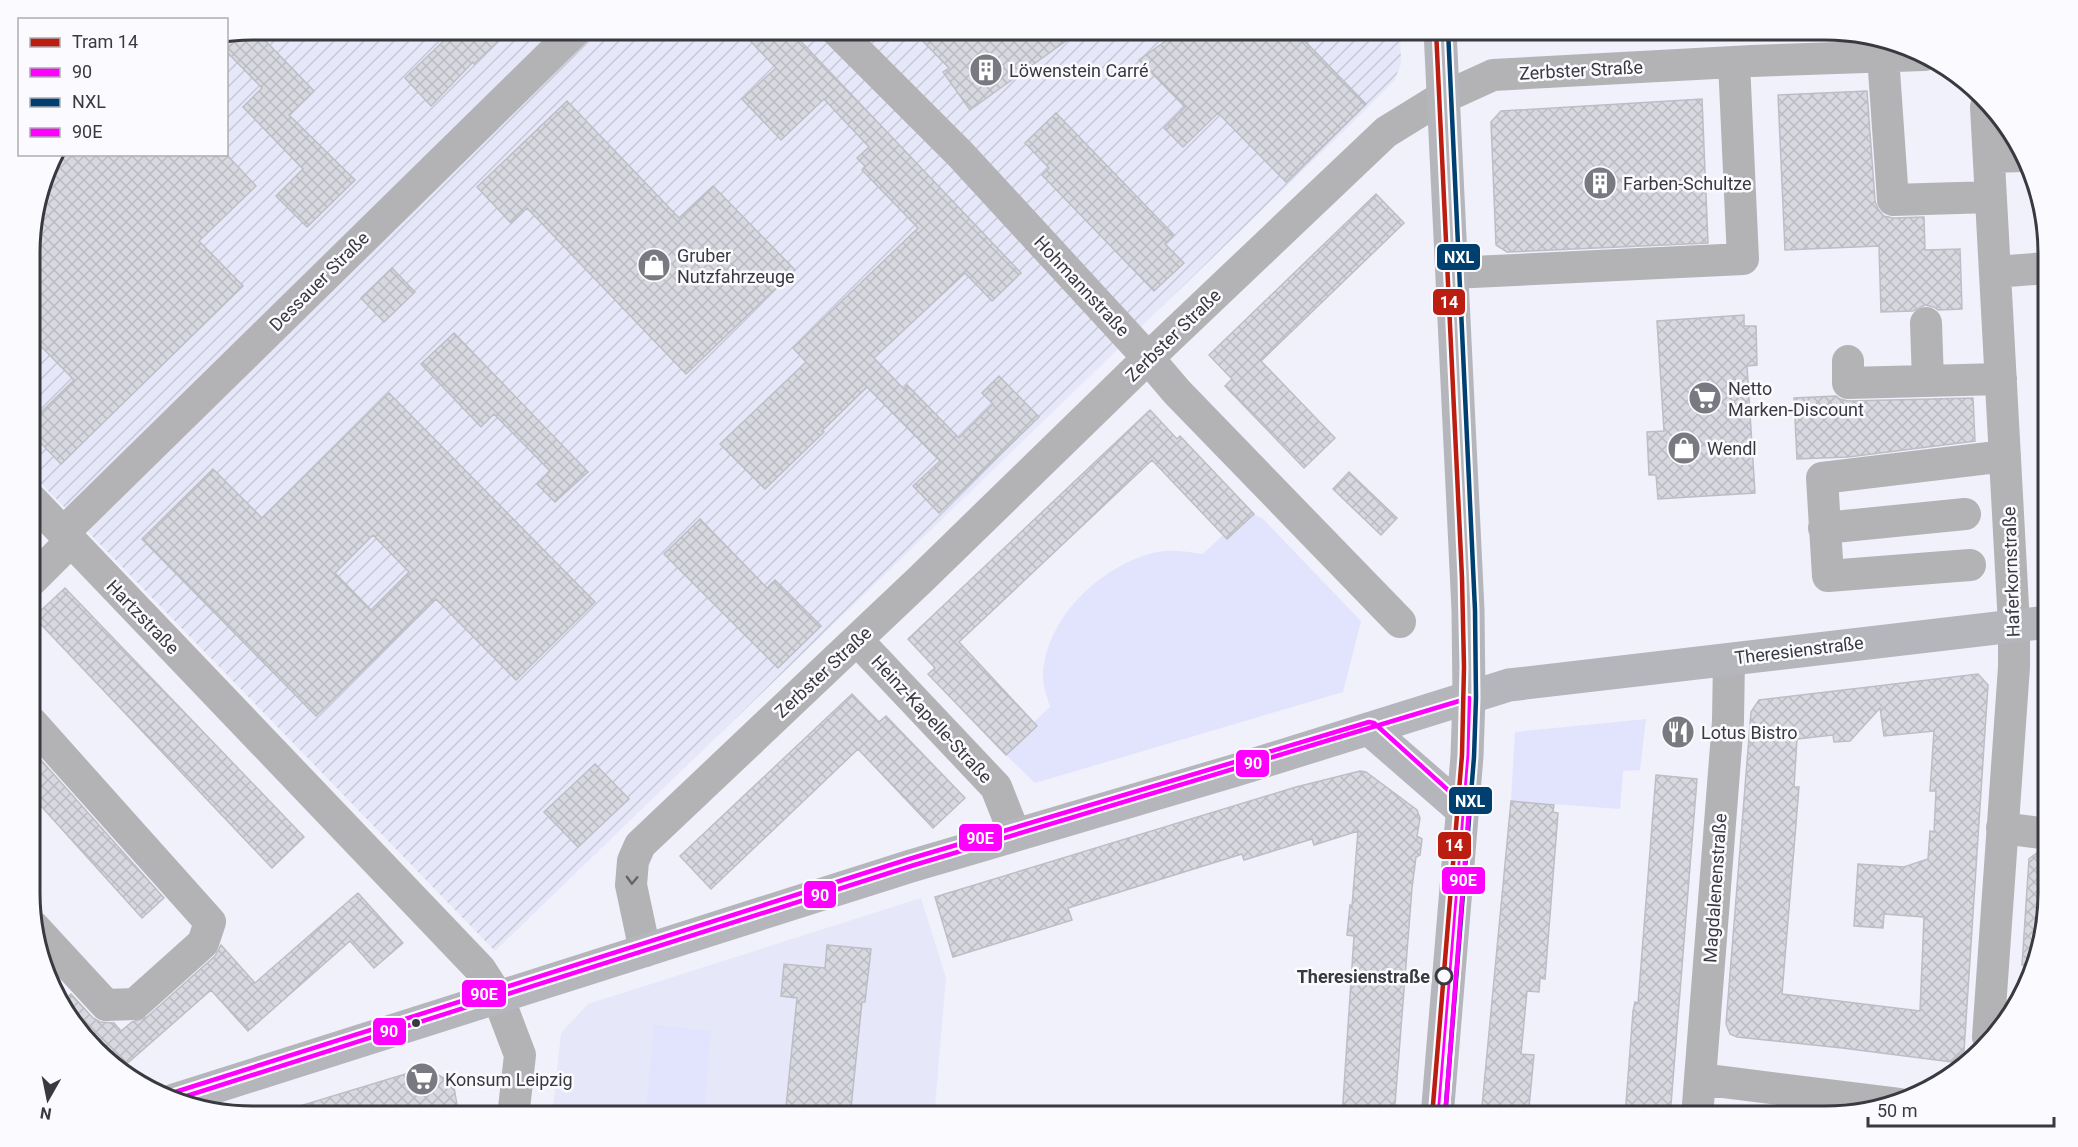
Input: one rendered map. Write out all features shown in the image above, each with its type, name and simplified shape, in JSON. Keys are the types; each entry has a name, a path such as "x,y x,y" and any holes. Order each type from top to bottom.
{"main road":[{"path":"1438,1106 1469,698 1468,610 1440,40"},
{"name":"Theresienstraße","path":"187,1096 910,866 1509,685 2037,623"},
{"path":"1369,729 1462,810"}],"street":[{"name":"Dessauer Straße","path":"40,551 48,522 565,40"},
{"name":"Hohmannstraße","path":"846,40 961,155 1177,392 1400,622"},
{"path":"1883,56 1893,200 1991,197"},
{"name":"Zerbster Straße","path":"645,951 631,890 633,861 640,845 1386,132 1443,97 1493,75 1902,56"},
{"path":"1452,273 1743,259 1734,62"},
{"name":"Haferkornstraße","path":"1986,115 2014,625 2014,668 1989,1029"},
{"path":"1989,157 2014,156"},
{"path":"1995,272 2037,269"},
{"path":"1926,323 1928,381"},
{"path":"1848,362 1848,383 2001,379"},
{"path":"1970,565 1828,576 1822,478 2005,456"},
{"path":"1824,528 1965,514"},
{"name":"Hartzstraße","path":"48,522 480,969 498,997 520,1055 514,1106"},
{"name":"Heinz-Kapelle-Straße","path":"857,640 996,787 1015,835"},
{"name":"Magdalenenstraße","path":"1698,1106 1728,721 1729,659"},
{"path":"40,732 210,922 203,942 135,1005 106,1005 69,986 49,953"},
{"path":"2002,828 2037,833"},
{"path":"1700,1079 1872,1101"}],"shaded area":[{"path":"254,40 1400,40 1401,64 1394,81 495,951 40,482 42,226 52,185 64,156 228,156 228,42"},
{"path":"1254,514 1263,519 1361,621 1343,692 1035,783 1006,755 1037,726 1034,722 1050,707 1043,680 1046,654 1054,633 1080,596 1117,568 1137,558 1157,552 1203,554 1223,535 1227,539"},
{"path":"1646,719 1640,770 1623,771 1620,809 1511,801 1515,732"},
{"path":"921,898 946,978 935,1106 553,1106 561,1033 588,1004"},
{"path":"654,1025 711,1031 704,1106 647,1106"}],"building":[{"path":"265,40 314,91 289,115 355,180 307,227 276,196 303,169 243,107 262,88 228,53 228,42"},
{"path":"445,40 499,40 474,64 473,62 431,106 405,78"},
{"path":"749,40 800,40 1021,273 992,301 965,273 874,358 904,389 907,385 959,438 993,404 982,393 999,376 1039,417 939,513 913,486 940,461 867,387 765,489 720,444 806,362 793,348 918,228 862,170 865,166 857,158 869,147 824,99 781,140 742,99 776,68"},
{"name":"Löwenstein Carré","path":"922,40 1067,40 970,110 943,72 949,68"},
{"path":"1167,40 1304,40 1366,104 1286,182 1218,113 1183,147 1164,128 1185,107 1139,60"},
{"path":"1867,91 1875,201 1878,209 1884,216 1893,218 1924,217 1925,250 1960,249 1962,309 1938,310 1925,305 1913,311 1881,312 1879,246 1785,250 1778,95"},
{"name":"Farben-Schultze","path":"1702,99 1708,243 1507,252 1496,245 1491,122 1501,111"},
{"path":"567,101 679,218 713,186 795,270 686,374 527,208 511,223 477,187"},
{"path":"1056,113 1174,235 1165,244 1184,263 1154,291 1042,175 1049,168 1025,143"},
{"path":"64,156 228,156 256,186 199,241 243,286 61,464 40,442 40,413 74,380 40,345 42,226 52,185"},
{"path":"1376,194 1404,223 1261,361 1335,438 1304,468 1225,386 1232,379 1209,355"},
{"path":"392,268 415,292 384,322 361,298"},
{"name":"Netto Marken-Discount","path":"1744,315 1744,326 1756,326 1757,365 1747,366 1755,493 1658,499 1656,475 1649,475 1647,432 1664,431 1657,321"},
{"path":"454,333 588,472 555,502 537,484 550,471 494,414 481,427 421,364"},
{"path":"389,393 595,602 516,680 436,599 316,716 142,539 213,469 262,518","holes":["373,535 409,572 371,610 335,573"]},
{"path":"1836,396 1848,401 1973,398 1975,441 1848,457 1797,459 1794,398"},
{"path":"1150,410 1177,439 1180,436 1254,514 1227,539 1152,460 959,642 1037,726 1006,755 928,674 935,668 908,639"},
{"path":"1349,472 1397,518 1381,535 1333,489"},
{"path":"700,519 767,588 775,580 821,626 778,668 664,554"},
{"path":"65,588 304,837 272,868 40,623 40,611"},
{"path":"1978,674 1988,685 1964,1051 1952,1062 1737,1037 1730,1034 1726,1024 1751,712 1759,700","holes":["1880,708 1884,736 1934,731 1930,791 1936,791 1934,832 1930,831 1928,859 1904,867 1858,864 1854,926 1883,928 1884,914 1924,917 1920,1011 1782,994 1799,787 1794,787 1797,739 1833,735 1834,742 1850,741"]},
{"path":"852,694 879,722 886,716 965,798 933,828 858,749 711,889 680,856"},
{"path":"40,759 164,898 142,918 40,805"},
{"path":"595,764 629,799 578,847 544,812"},
{"path":"1360,771 1366,772 1417,810 1420,818 1417,836 1422,839 1420,855 1416,857 1412,888 1395,1106 1343,1106 1354,936 1347,935 1350,905 1352,906 1358,831 1314,845 1312,839 1244,860 1242,854 1068,908 1072,920 953,957 935,897 1296,787"},
{"path":"1656,775 1697,779 1671,1106 1626,1106 1633,1011 1635,1002 1638,1003"},
{"path":"1511,801 1554,805 1553,812 1558,813 1545,979 1540,978 1539,992 1527,991 1521,1054 1534,1055 1529,1106 1482,1106"},
{"path":"2037,853 2036,921 2025,965 2022,965 2029,859"},
{"path":"358,893 403,943 374,968 350,941 248,1031 211,990 127,1064 93,1034 67,997 71,994 93,1018 100,1022 114,1023 121,1031 132,1022 147,1017 215,956 221,945 255,983"},
{"path":"827,945 871,949 865,1002 862,1002 851,1106 786,1106 797,998 781,996 784,964 825,968"},
{"path":"425,1068 446,1079 454,1087 457,1106 300,1106"}],"tram line":[{"name":"14","path":"1433,1106 1462,755 1464,667 1462,578 1436,40"}],"transit line":[{"name":"NXL","path":"1446,1106 1474,757 1476,698 1475,610 1448,40"},
{"name":"90","path":"187,1096 911,866 1469,698"},
{"name":"90","path":"1438,1106 1467,756 1469,698"},
{"name":"90E","path":"176,1092 909,859 1369,722 1374,723 1469,809 1446,1106"}],"place":[{"name":"Löwenstein Carré","path":"986,70"},
{"name":"Farben-Schultze","path":"1600,183"},
{"name":"Gruber Nutzfahrzeuge","path":"654,265"},
{"name":"Netto Marken-Discount","path":"1705,398"},
{"name":"Wendl","path":"1684,448"},
{"name":"Lotus Bistro","path":"1678,732"},
{"name":"Theresienstraße","path":"1444,976"},
{"name":"Konsum Leipzig","path":"422,1079"}]}
